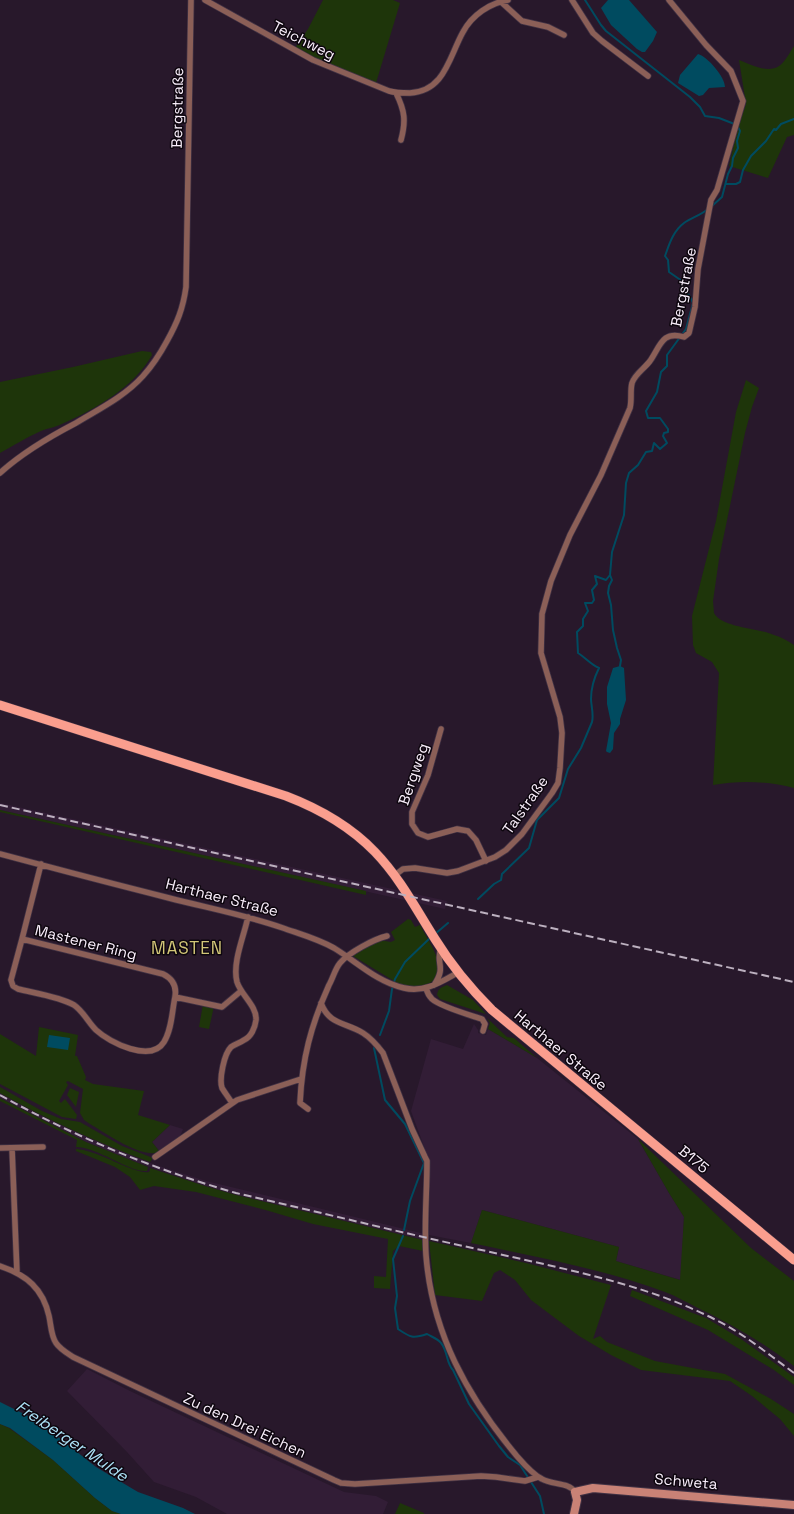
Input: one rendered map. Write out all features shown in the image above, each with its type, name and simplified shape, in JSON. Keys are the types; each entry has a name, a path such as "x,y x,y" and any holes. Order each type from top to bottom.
{"main road":[{"name":"Harthaer Straße","path":"0,705 274,792 312,806 351,830 375,852 404,887 441,948 458,973 477,995 504,1021 653,1144"},
{"name":"B175","path":"653,1144 794,1260"}],"street":[{"name":"Bergstraße","path":"0,473 16,459 38,445 120,397 143,376 154,363 177,323 184,302 186,287 191,0"},
{"name":"Teichweg","path":"206,0 313,60 396,93 416,93 426,90 435,84 445,69 468,25 482,11 500,1 508,0"},
{"path":"572,0 594,33 602,41 648,76"},
{"name":"Bergstraße","path":"541,632 542,614 550,581 581,513 601,475 630,408 632,398 631,388 635,378 650,360 660,342 668,336 681,336 689,333 695,307 698,269 711,200 719,183 735,124 743,101 731,71 706,45 669,0"},
{"path":"500,1 522,21 548,27 564,35"},
{"path":"396,93 404,112 404,129 401,140"},
{"name":"Talstraße","path":"394,875 403,869 415,868 447,873 458,871 495,857 516,841 552,793 558,783 561,762 562,733 560,717 541,653 541,632"},
{"name":"Bergweg","path":"441,729 428,775 412,812 412,824 418,833 428,837 457,829 468,831 476,840 486,861"},
{"name":"Harthaer Straße","path":"0,854 248,917 313,938 336,949 346,958 393,985 412,990 433,986 458,973"},
{"name":"Mastener Ring","path":"22,939 164,974 170,978 174,983 176,992 168,1035 160,1047 153,1050 144,1051 123,1047 105,1038 75,1006 67,1002 18,989 13,986 11,980 41,864"},
{"path":"232,1103 222,1086 221,1080 227,1052 231,1047 250,1036 256,1020 252,1007 237,983 236,966 248,917"},
{"path":"308,1109 300,1103 301,1079 308,1042 315,1016 321,1002 340,964 346,958 378,938 387,936"},
{"path":"433,986 441,973 439,954 441,948"},
{"path":"426,988 432,1000 482,1019 485,1024 483,1031"},
{"path":"175,997 222,1006 241,991"},
{"path":"321,1002 325,1012 330,1017 362,1033 377,1045 383,1053 409,1122 427,1161 426,1238 428,1271 437,1316 460,1372 487,1418 513,1452 538,1477 549,1482 570,1487 575,1492 577,1500 575,1513"},
{"path":"155,1157 232,1103 242,1098 301,1079"},
{"path":"0,1148 43,1148"},
{"path":"12,1148 17,1273"},
{"name":"Zu den Drei Eichen","path":"0,1266 17,1273 30,1282 43,1297 49,1315 53,1337 56,1343 66,1352 95,1368 334,1480 348,1484 366,1484 481,1476 528,1480 538,1477"},
{"name":"Schweta","path":"575,1492 598,1488 794,1505"}],"shaded area":[{"path":"0,803 447,901 445,909 0,810"},
{"path":"474,1024 478,1030 478,1033 486,1035 488,1029 537,1058 638,1139 684,1217 681,1280 616,1261 619,1247 482,1210 471,1243 429,1235 430,1163 411,1111 431,1039 463,1049"},
{"path":"0,1093 40,1115 153,1164 206,1181 429,1235 429,1241 236,1195 205,1186 130,1160 86,1142 0,1098"},
{"path":"170,1125 183,1129 180,1137 160,1152 152,1142"},
{"path":"87,1369 130,1391 344,1492 376,1496 388,1502 383,1514 227,1514 196,1497 154,1482 127,1452 67,1391"}],"green space":[{"path":"323,0 393,0 400,3 376,83 308,55 295,48 308,29"},
{"path":"794,46 794,135 787,137 768,178 729,166 738,127 746,104 739,60 759,68 774,68 783,62"},
{"path":"142,351 151,352 152,355 136,377 114,395 89,411 58,426 36,433 0,453 0,382"},
{"path":"746,380 759,388 745,433 719,559 713,601 714,613 718,618 725,622 782,638 794,645 794,788 754,782 733,782 713,785 719,673 712,662 696,653 693,645 692,616 716,521 736,412"},
{"path":"0,810 366,891 366,895 0,812"},
{"path":"408,919 411,920 415,927 420,925 433,948 438,962 439,970 437,977 433,981 420,986 406,986 399,984 353,956 379,940 391,942 395,940 391,932"},
{"path":"447,985 473,1000 486,1014 440,999 437,995 439,989"},
{"path":"203,1004 214,1006 209,1029 199,1027"},
{"path":"487,1018 507,1037 514,1038 537,1058 488,1029 490,1023"},
{"path":"39,1027 78,1035 75,1056 77,1056 86,1077 85,1080 93,1084 144,1091 138,1115 170,1125 152,1142 160,1152 143,1152 134,1149 114,1139 84,1120 80,1113 83,1089 68,1081 66,1082 68,1085 59,1101 61,1103 65,1099 77,1115 76,1119 62,1117 0,1084 0,1034 36,1056"},
{"path":"0,1087 42,1111 61,1119 80,1122 122,1146 153,1158 150,1162 111,1147 74,1130 0,1093"},
{"path":"70,1088 79,1092 76,1107 67,1095"},
{"path":"0,1098 86,1142 148,1167 147,1171 140,1171 94,1151 76,1147 77,1140 0,1101"},
{"path":"638,1139 751,1248 794,1281 794,1366 759,1341 665,1292 594,1270 471,1243 482,1210 619,1247 616,1261 680,1280 684,1217"},
{"path":"76,1149 94,1153 139,1171 149,1172 150,1168 236,1195 423,1240 423,1251 399,1246 393,1251 390,1289 374,1288 374,1276 386,1277 388,1239 313,1224 196,1192 154,1186 140,1190 130,1177 115,1167 76,1151"},
{"path":"429,1241 526,1263 611,1285 593,1339 600,1336 607,1342 655,1361 725,1374 771,1399 794,1414 794,1436 780,1419 752,1396 730,1381 641,1370 611,1355 579,1336 531,1300 515,1280 500,1270 494,1273 482,1301 435,1295"},
{"path":"632,1290 706,1318 741,1339 794,1377 794,1385 774,1370 708,1330 630,1296"},
{"path":"0,1424 9,1428 53,1460 95,1498 112,1511 121,1514 0,1514"},
{"path":"400,1503 424,1513 424,1514 395,1514"}],"water":[{"path":"608,0 629,0 657,32 653,41 645,52 637,49 611,25 601,8"},
{"path":"698,54 706,59 715,68 722,78 725,87 709,88 703,95 699,96 678,83 680,75"},
{"path":"620,666 624,668 626,700 620,719 620,724 614,733 613,749 610,753 606,751 611,723 607,704 607,687 613,668"},
{"path":"49,1035 70,1038 68,1050 47,1047"},
{"path":"0,1402 38,1421 96,1467 138,1492 183,1508 195,1514 121,1514 112,1511 95,1498 53,1460 10,1428 0,1424"}],"waterway":[{"path":"585,0 606,31 690,97 700,107 705,116 719,118 737,125 740,131 737,141 738,148 733,158 732,166 728,174 722,197 712,206"},
{"path":"726,184 736,184 740,182 743,170 751,156 766,141 774,129 776,130 781,124 794,119"},
{"path":"478,899 494,884 501,880 502,874 529,848 537,820 559,798 568,769 581,748 592,722 592,691 594,679 599,668 578,653 577,632 583,626 583,619 588,611 585,603 592,603 594,600 592,590 597,584 595,576 606,580 610,575 612,552 624,515 626,483 629,473 638,465 646,452 652,451 654,443 660,449 667,443 663,436 664,433 668,432 668,429 660,418 648,418 646,411 657,392 661,372 667,366 667,355 686,329 693,303 689,295 684,292 682,281 669,272 668,260 665,256 672,238 680,226 708,209"},
{"path":"610,575 612,580 608,593 611,605 613,630 621,660 620,666"},
{"path":"435,934 448,923"},
{"path":"380,1035 389,1011 395,979 405,962 430,938"},
{"path":"374,1048 385,1100 405,1124 424,1163 410,1201 404,1230"},
{"path":"403,1236 393,1259 397,1296 395,1308 398,1329 405,1334 414,1337 427,1334 437,1339 441,1343 445,1350 449,1364 469,1404 508,1457 520,1465 540,1496 544,1514"}],"railway":[{"path":"0,805 794,982"},
{"path":"0,1095 57,1125 115,1151 205,1184 236,1193 573,1271 631,1286 687,1306 714,1319 755,1344 794,1373"}],"district":[{"name":"MASTEN","path":"187,948"}],"water label":[{"name":"Freiberger Mulde","path":"72,1441"}]}
